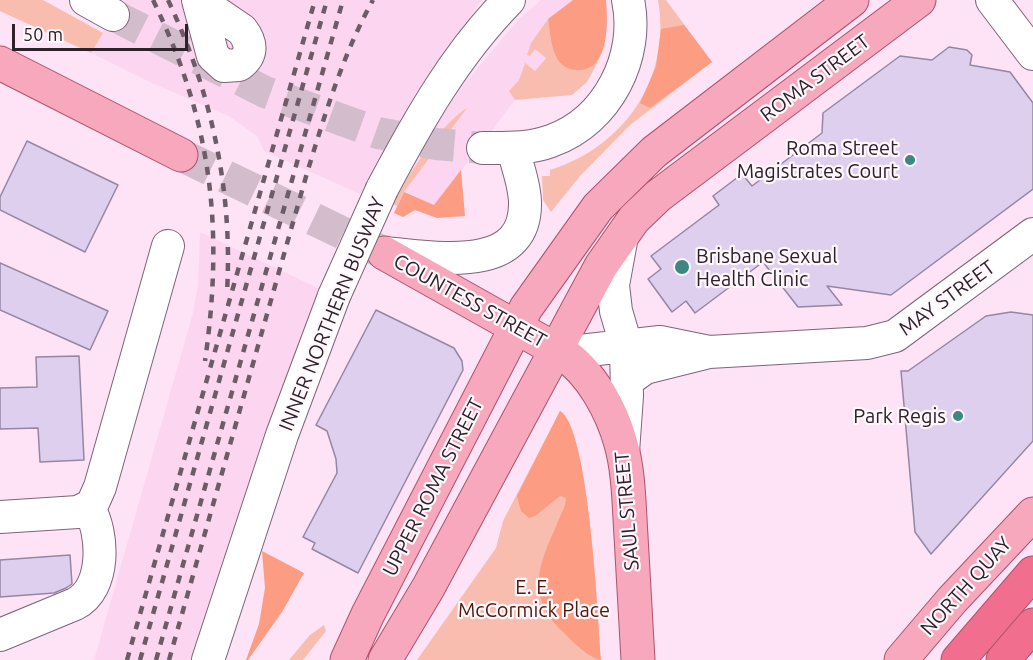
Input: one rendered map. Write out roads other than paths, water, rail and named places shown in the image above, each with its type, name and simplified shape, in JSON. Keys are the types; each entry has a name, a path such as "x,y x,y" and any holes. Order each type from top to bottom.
{"highway":[{"path":"958,660 1033,573"},
{"path":"1003,660 1033,625"}],"main road":[{"name":"ROMA STREET","path":"516,326 535,292 572,239 622,181 719,99 852,0"},
{"name":"ROMA STREET","path":"559,351 601,266 624,232 658,196 919,0"},
{"path":"0,63 181,155"},
{"name":"COUNTESS STREET","path":"384,253 559,351"},
{"name":"UPPER ROMA STREET","path":"348,656 516,326"},
{"name":"UPPER ROMA STREET","path":"385,660 428,588 559,351"},
{"name":"SAUL STREET","path":"559,351 578,366 597,391 618,434 623,452 629,501 638,660"},
{"name":"NORTH QUAY","path":"901,660 952,600 1033,514"}],"street":[{"name":"INNER NORTHERN BUSWAY","path":"208,660 282,435 334,296 382,189 433,96 461,56 509,0"},
{"name":"INNER NORTHERN BUSWAY","path":"384,253 461,259 487,255 507,245 520,227 525,203 498,148 552,141 587,119 613,89 624,70 630,51 632,17 628,0"},
{"path":"992,0 1033,54"},
{"path":"623,452 628,380 626,345 616,311 613,285 616,259 624,232"},
{"name":"MAY STREET","path":"628,380 645,369 710,352 867,343 895,336 1033,234"},
{"path":"0,517 78,512 88,508 96,498 168,246"},
{"name":"MAY STREET","path":"559,351 660,342 710,352"},
{"path":"0,635 86,599 92,591 99,535 96,521 88,508"},
{"name":"INNER NORTHERN BUSWAY","path":"228,660 233,588"}],"tunnel":[{"path":"113,15 265,92 378,133 436,144 483,148"},
{"path":"181,155 384,253"}],"railway":[{"path":"153,0 189,89 208,176 213,266 211,312 205,361"},
{"path":"168,0 196,70 216,142 226,216 227,292"},
{"path":"127,660 315,0"},
{"path":"140,660 327,0"},
{"path":"156,660 343,0"},
{"path":"169,660 307,173 344,63 373,0"}],"place":[{"name":"Roma Street Magistrates Court","path":"910,160"},
{"name":"Brisbane Sexual Health Clinic","path":"682,267"},
{"name":"Park Regis","path":"958,416"}],"park label":[{"name":"E. E. McCormick Place","path":"534,598"}]}
